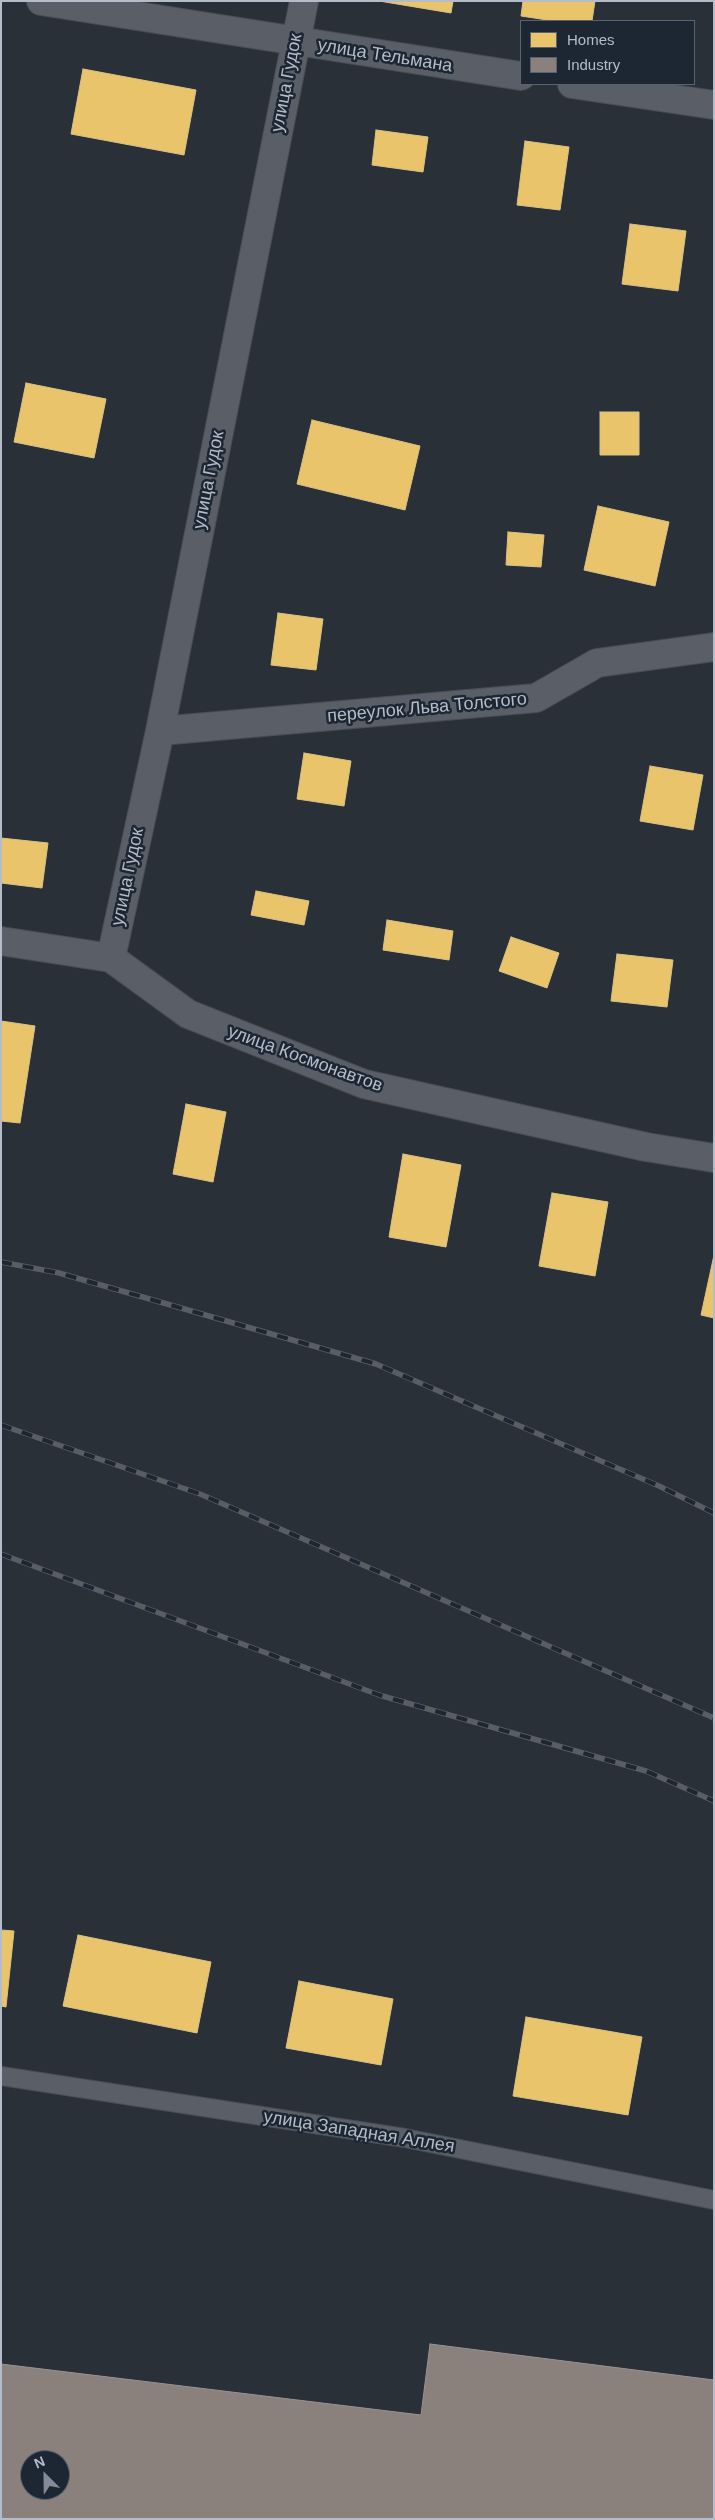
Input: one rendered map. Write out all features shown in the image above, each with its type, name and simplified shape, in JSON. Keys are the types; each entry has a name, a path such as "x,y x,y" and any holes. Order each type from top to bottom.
{"street":[{"name":"улица Тельмана","path":"41,1 520,76"},
{"name":"улица Гудок","path":"111,958 160,731 304,1"},
{"path":"579,85 714,105"},
{"name":"переулок Льва Толстого","path":"160,731 536,698 597,663 714,647"},
{"name":"улица Космонавтов","path":"1,941 111,958 188,1014 364,1084 646,1147 714,1158"}],"lane":[{"name":"улица Западная Аллея","path":"1,2076 405,2138 714,2200"}],"building: Homes":[{"path":"379,1 453,1 451,13"},
{"path":"523,1 595,1 592,20 547,20 521,16"},
{"path":"83,69 196,90 184,155 71,134"},
{"path":"376,130 428,137 423,172 372,165"},
{"path":"525,141 569,147 560,210 517,205"},
{"path":"630,224 686,231 678,291 622,284"},
{"path":"26,383 106,399 94,458 14,442"},
{"path":"600,412 639,412 639,455 600,455"},
{"path":"312,420 420,446 405,510 297,484"},
{"path":"598,506 669,522 655,586 584,570"},
{"path":"508,532 544,535 541,567 506,565"},
{"path":"278,613 323,619 316,670 271,665"},
{"path":"304,753 351,761 344,806 297,799"},
{"path":"650,766 703,775 693,830 640,821"},
{"path":"1,838 48,843 42,888 1,883"},
{"path":"256,891 309,901 304,925 251,915"},
{"path":"387,920 453,931 449,960 383,950"},
{"path":"511,937 559,953 547,988 499,971"},
{"path":"617,954 673,960 667,1007 611,1001"},
{"path":"1,1021 35,1026 20,1123 1,1121"},
{"path":"186,1104 226,1112 213,1182 173,1174"},
{"path":"403,1154 461,1165 446,1247 389,1237"},
{"path":"552,1193 608,1202 595,1276 539,1266"},
{"path":"714,1255 714,1318 701,1315"},
{"path":"1,1930 14,1931 6,2007 1,2006"},
{"path":"78,1935 211,1962 197,2033 63,2006"},
{"path":"299,1981 393,1999 381,2065 286,2048"},
{"path":"526,2017 642,2037 628,2115 513,2096"}],"building: Industry":[{"path":"430,2344 714,2380 714,2519 1,2519 1,2364 421,2415"}],"railway":[{"path":"1,1262 59,1273 376,1364 659,1486 714,1513"},
{"path":"1,1425 200,1494 714,1718"},
{"path":"1,1554 379,1695 646,1771 714,1801"}]}
